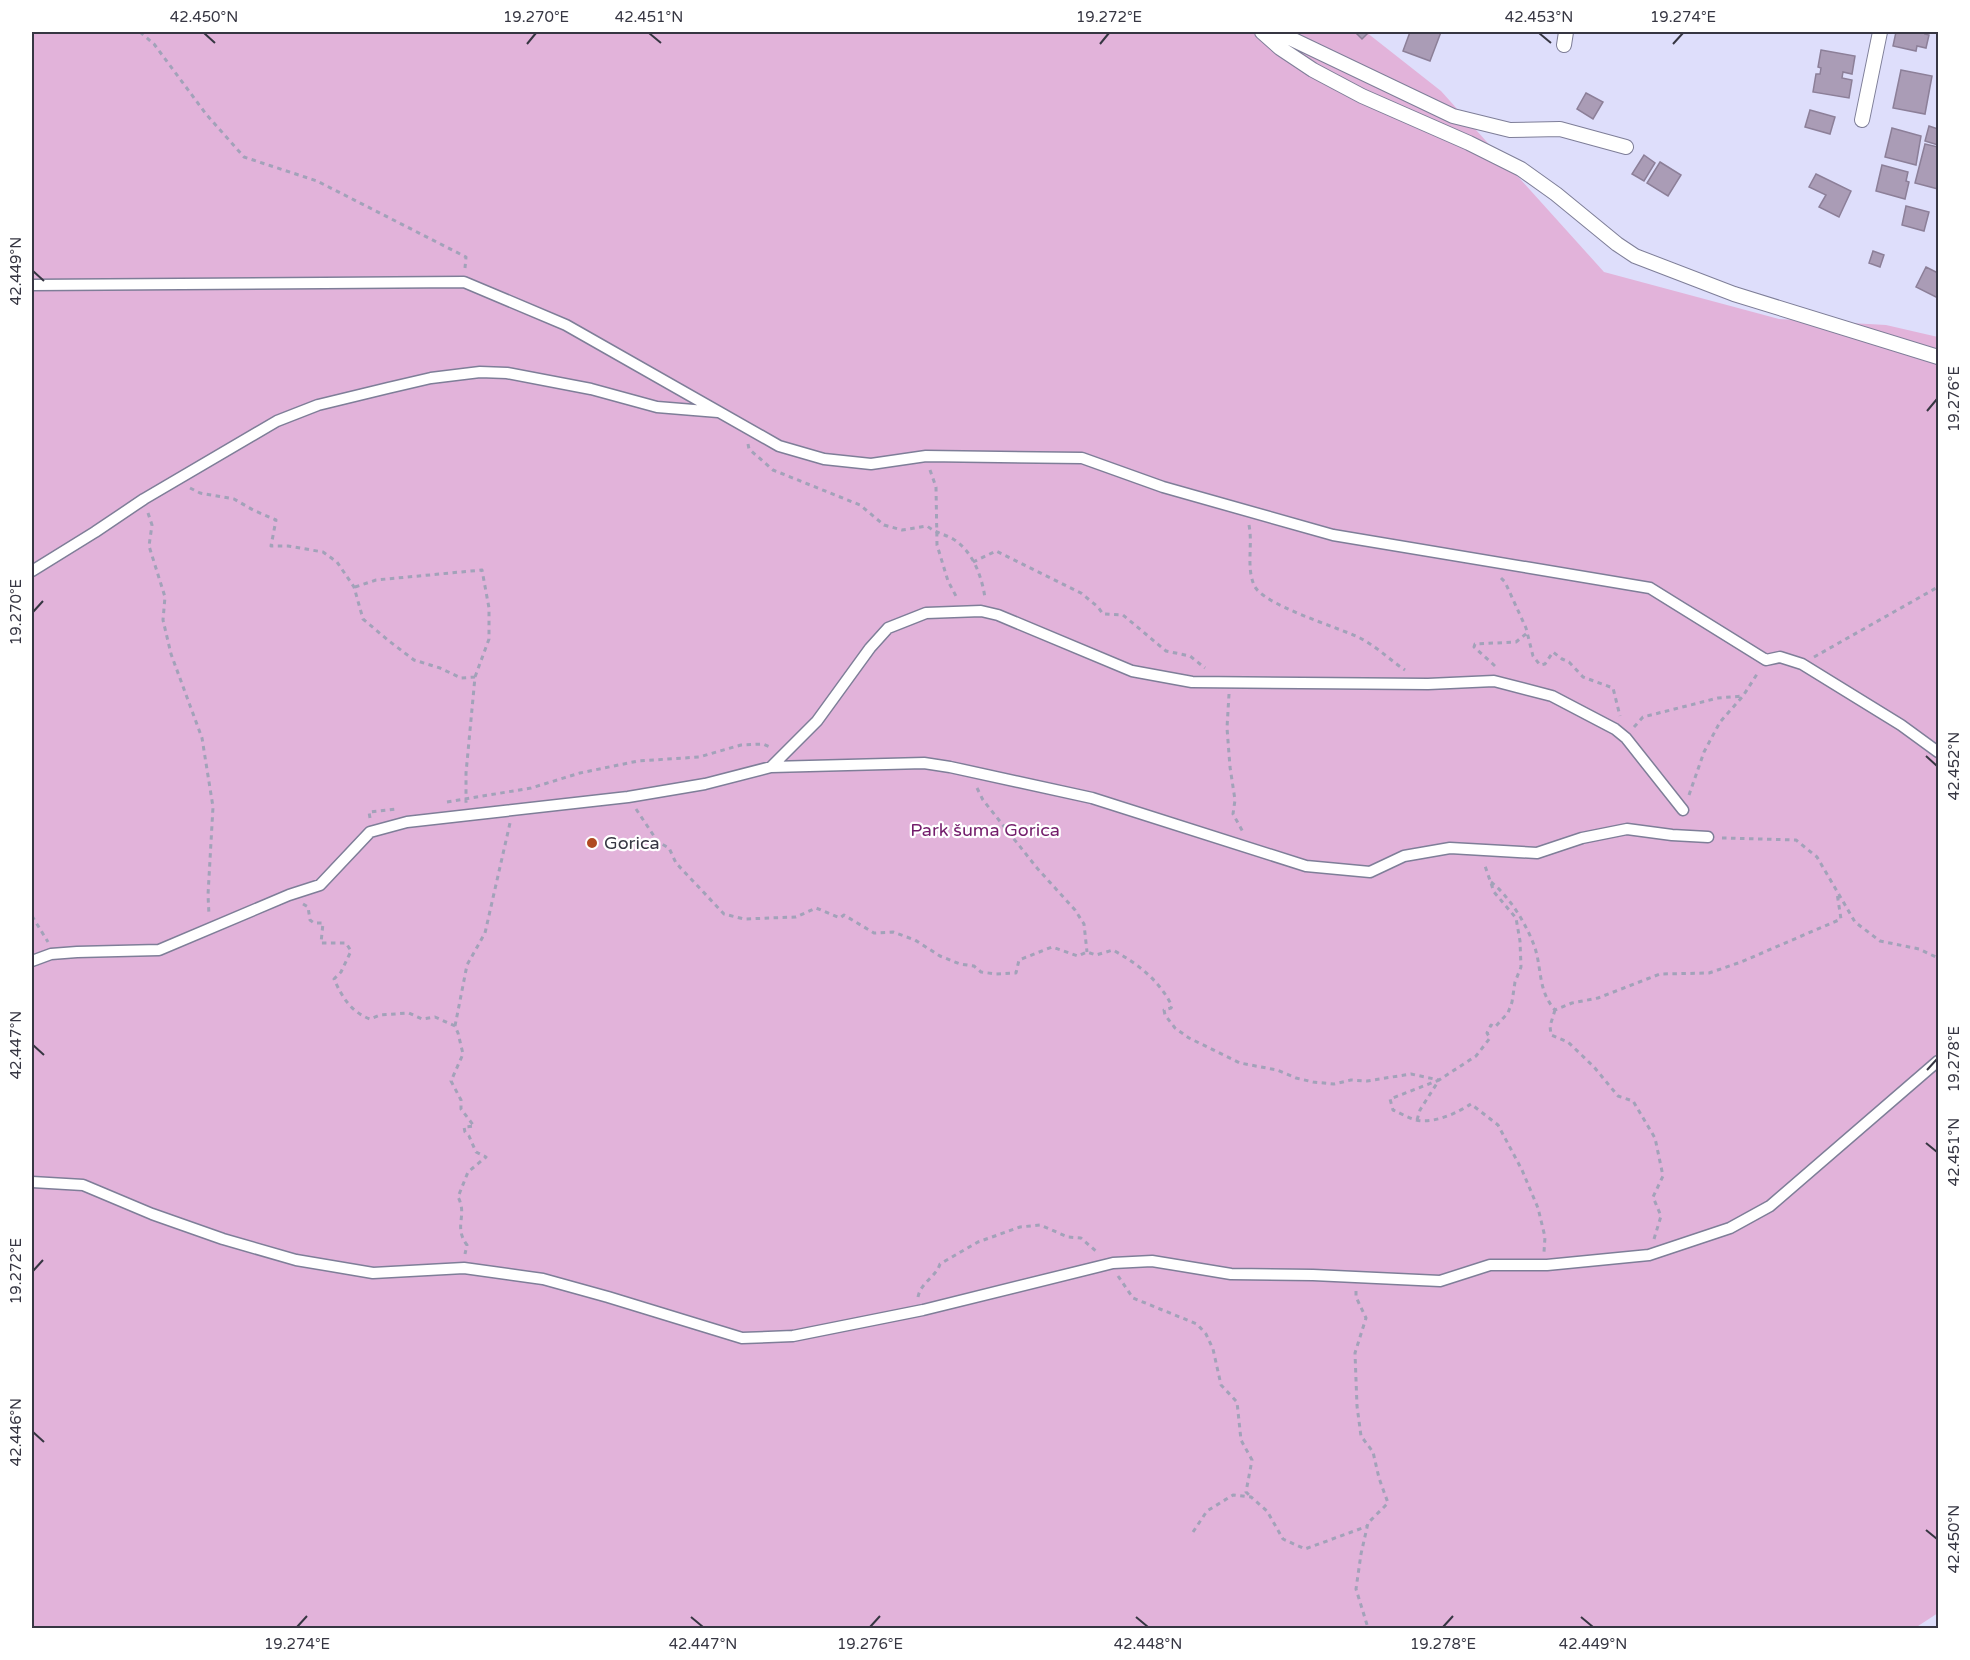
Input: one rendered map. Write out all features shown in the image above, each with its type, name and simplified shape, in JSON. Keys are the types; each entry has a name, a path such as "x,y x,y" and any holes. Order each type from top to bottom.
{"street":[{"path":"1262,32 1280,48 1313,70 1362,96 1469,143 1521,169 1635,256 1734,294 1938,357"},
{"path":"1277,32 1453,116 1510,130 1568,130 1626,147"},
{"path":"1862,120 1880,32"},
{"path":"32,285 464,282 566,325 779,446 824,459 871,464 926,456 1082,458 1163,487 1334,535 1650,588 1766,660 1780,657 1802,664 1901,725 1938,752"},
{"path":"32,571 144,500 276,421 318,405 431,378 480,372 507,373 552,380 657,407 722,412"},
{"path":"771,767 817,721 870,648 888,628 926,613 981,611 998,615 1132,671 1192,682 1428,684 1494,681 1552,696 1615,729 1626,738 1683,810"},
{"path":"32,962 55,954 76,952 159,950 292,894 320,885 370,832 407,822 628,797 705,784 771,767 924,763 968,770 1092,798 1306,866 1370,872 1404,856 1450,848 1537,853 1582,838 1627,829 1708,837"},
{"path":"32,1182 83,1185 152,1214 223,1239 296,1260 373,1273 464,1268 543,1279 742,1338 793,1336 916,1311 1110,1263 1152,1262 1231,1274 1440,1281 1490,1265 1547,1265 1649,1255 1730,1227 1770,1206 1938,1061"}],"path":[{"path":"140,32 154,44 206,114 244,158 317,181 466,257 464,282"},
{"path":"744,426 749,449 773,470 860,505 884,525 902,530 927,526 936,533 954,539 980,573 985,600 981,611 970,611 955,596 948,581 937,545 936,533 936,487 926,456"},
{"path":"175,481 200,493 234,499 276,520 271,546 288,546 323,552 338,562 354,587 363,619 414,660 440,668 461,678 475,677"},
{"path":"144,500 152,525 149,546 165,597 163,620 171,654 202,738 213,807 208,895 209,929"},
{"path":"1244,509 1252,539 1249,564 1254,587 1269,601 1360,638 1428,684"},
{"path":"1496,562 1500,578 1504,582 1527,633 1533,656 1540,664 1545,664 1553,652 1569,662 1583,677 1613,688 1621,717 1615,729"},
{"path":"354,587 376,580 482,570 489,608 489,639 475,677 466,773 466,815"},
{"path":"1802,664 1938,587"},
{"path":"1509,685 1510,678 1506,673 1490,664 1474,647 1475,644 1516,642 1527,633"},
{"path":"1683,810 1704,752 1720,722 1743,696 1766,660"},
{"path":"1626,738 1643,717 1718,698 1743,696"},
{"path":"439,803 531,788 580,773 638,761 699,757 741,745 763,744 779,751 782,757"},
{"path":"968,770 983,800 1037,868 1075,910 1084,924 1087,952"},
{"path":"628,797 658,842 669,848 676,863 724,914 744,919 796,917 816,908 840,918 844,915 874,933 893,932 915,940 940,956 960,964 974,966 981,972 996,974 1017,973 1019,960 1052,947 1078,957 1087,952 1096,955 1113,950 1136,962 1167,995 1172,1006 1164,1010 1165,1015 1175,1028 1189,1038 1240,1062 1277,1070 1313,1082 1334,1084 1351,1080 1368,1081 1412,1074 1439,1080"},
{"path":"370,832 369,812 404,808"},
{"path":"455,1026 467,965 485,933 513,809"},
{"path":"1708,837 1741,840 1796,840 1817,857 1855,922 1880,941 1919,949 1938,958"},
{"path":"1480,850 1494,892 1513,914 1518,924 1521,967 1515,982 1512,1002 1508,1013 1500,1023 1495,1027 1491,1025 1488,1033 1490,1038 1476,1056 1439,1080 1390,1099 1393,1110 1417,1120 1440,1118 1460,1112 1472,1104 1498,1125 1522,1170 1538,1208 1545,1237 1543,1259 1547,1265"},
{"path":"1490,881 1503,893 1529,935 1535,950 1541,983 1555,1010"},
{"path":"1555,1010 1572,1003 1598,998 1660,974 1709,973 1791,941 1841,919 1836,888"},
{"path":"292,894 308,907 310,920 314,923 323,923 321,943 346,943 351,951 341,972 334,979 354,1012 370,1019 380,1015 409,1013 422,1019 435,1017 455,1026 459,1033 463,1054 451,1081 461,1100 461,1109 474,1126 464,1127 465,1132 476,1152 486,1157 468,1172 458,1197 462,1205 461,1237 467,1245 464,1268"},
{"path":"32,916 55,954"},
{"path":"1555,1010 1550,1026 1551,1035 1568,1042 1594,1067 1618,1096 1633,1101 1655,1138 1663,1176 1653,1197 1661,1216 1649,1255"},
{"path":"1417,1120 1420,1110 1439,1080"},
{"path":"916,1311 919,1293 927,1280 937,1273 940,1264 978,1242 1020,1227 1040,1225 1068,1237 1081,1238 1110,1263 1133,1298 1197,1324 1206,1334 1213,1349 1221,1385 1236,1402 1240,1440 1252,1460 1246,1492 1267,1511 1283,1539 1305,1549 1368,1526 1388,1503 1378,1478 1373,1452 1361,1436 1359,1426 1354,1353 1366,1318 1356,1297 1355,1277"},
{"path":"1192,1532 1207,1511 1233,1495 1251,1497"},
{"path":"1368,1526 1356,1589 1368,1629"}],"green space":[{"name":"Park šuma Gorica","path":"32,32 1366,32 1441,91 1604,272 1779,319 1886,325 1938,337 1938,1613 1915,1628 32,1628"}],"building":[{"path":"1355,32 1369,32 1362,39"},
{"path":"1410,32 1441,32 1430,61 1403,51"},
{"path":"1896,32 1926,32 1925,34 1929,35 1926,48 1917,46 1916,51 1893,46"},
{"path":"1821,50 1855,56 1852,74 1843,72 1842,78 1852,80 1849,98 1813,92 1816,74 1820,74 1821,68 1818,67"},
{"path":"1901,70 1932,76 1925,114 1893,108"},
{"path":"1586,93 1603,102 1593,119 1577,109"},
{"path":"1810,110 1835,117 1830,134 1805,127"},
{"path":"1929,126 1938,129 1938,145 1925,141"},
{"path":"1892,128 1921,136 1916,165 1885,157"},
{"path":"1925,144 1938,147 1938,189 1915,183"},
{"path":"1644,155 1655,163 1644,181 1632,174"},
{"path":"1660,162 1681,175 1668,196 1647,183"},
{"path":"1882,165 1908,172 1906,181 1909,182 1905,199 1876,191"},
{"path":"1816,174 1851,191 1839,217 1819,207 1826,195 1809,187"},
{"path":"1906,206 1929,212 1924,231 1902,225"},
{"path":"1873,251 1884,255 1880,267 1869,263"},
{"path":"1926,267 1938,273 1938,298 1916,287"}],"place":[{"name":"Gorica","path":"592,843"}]}
